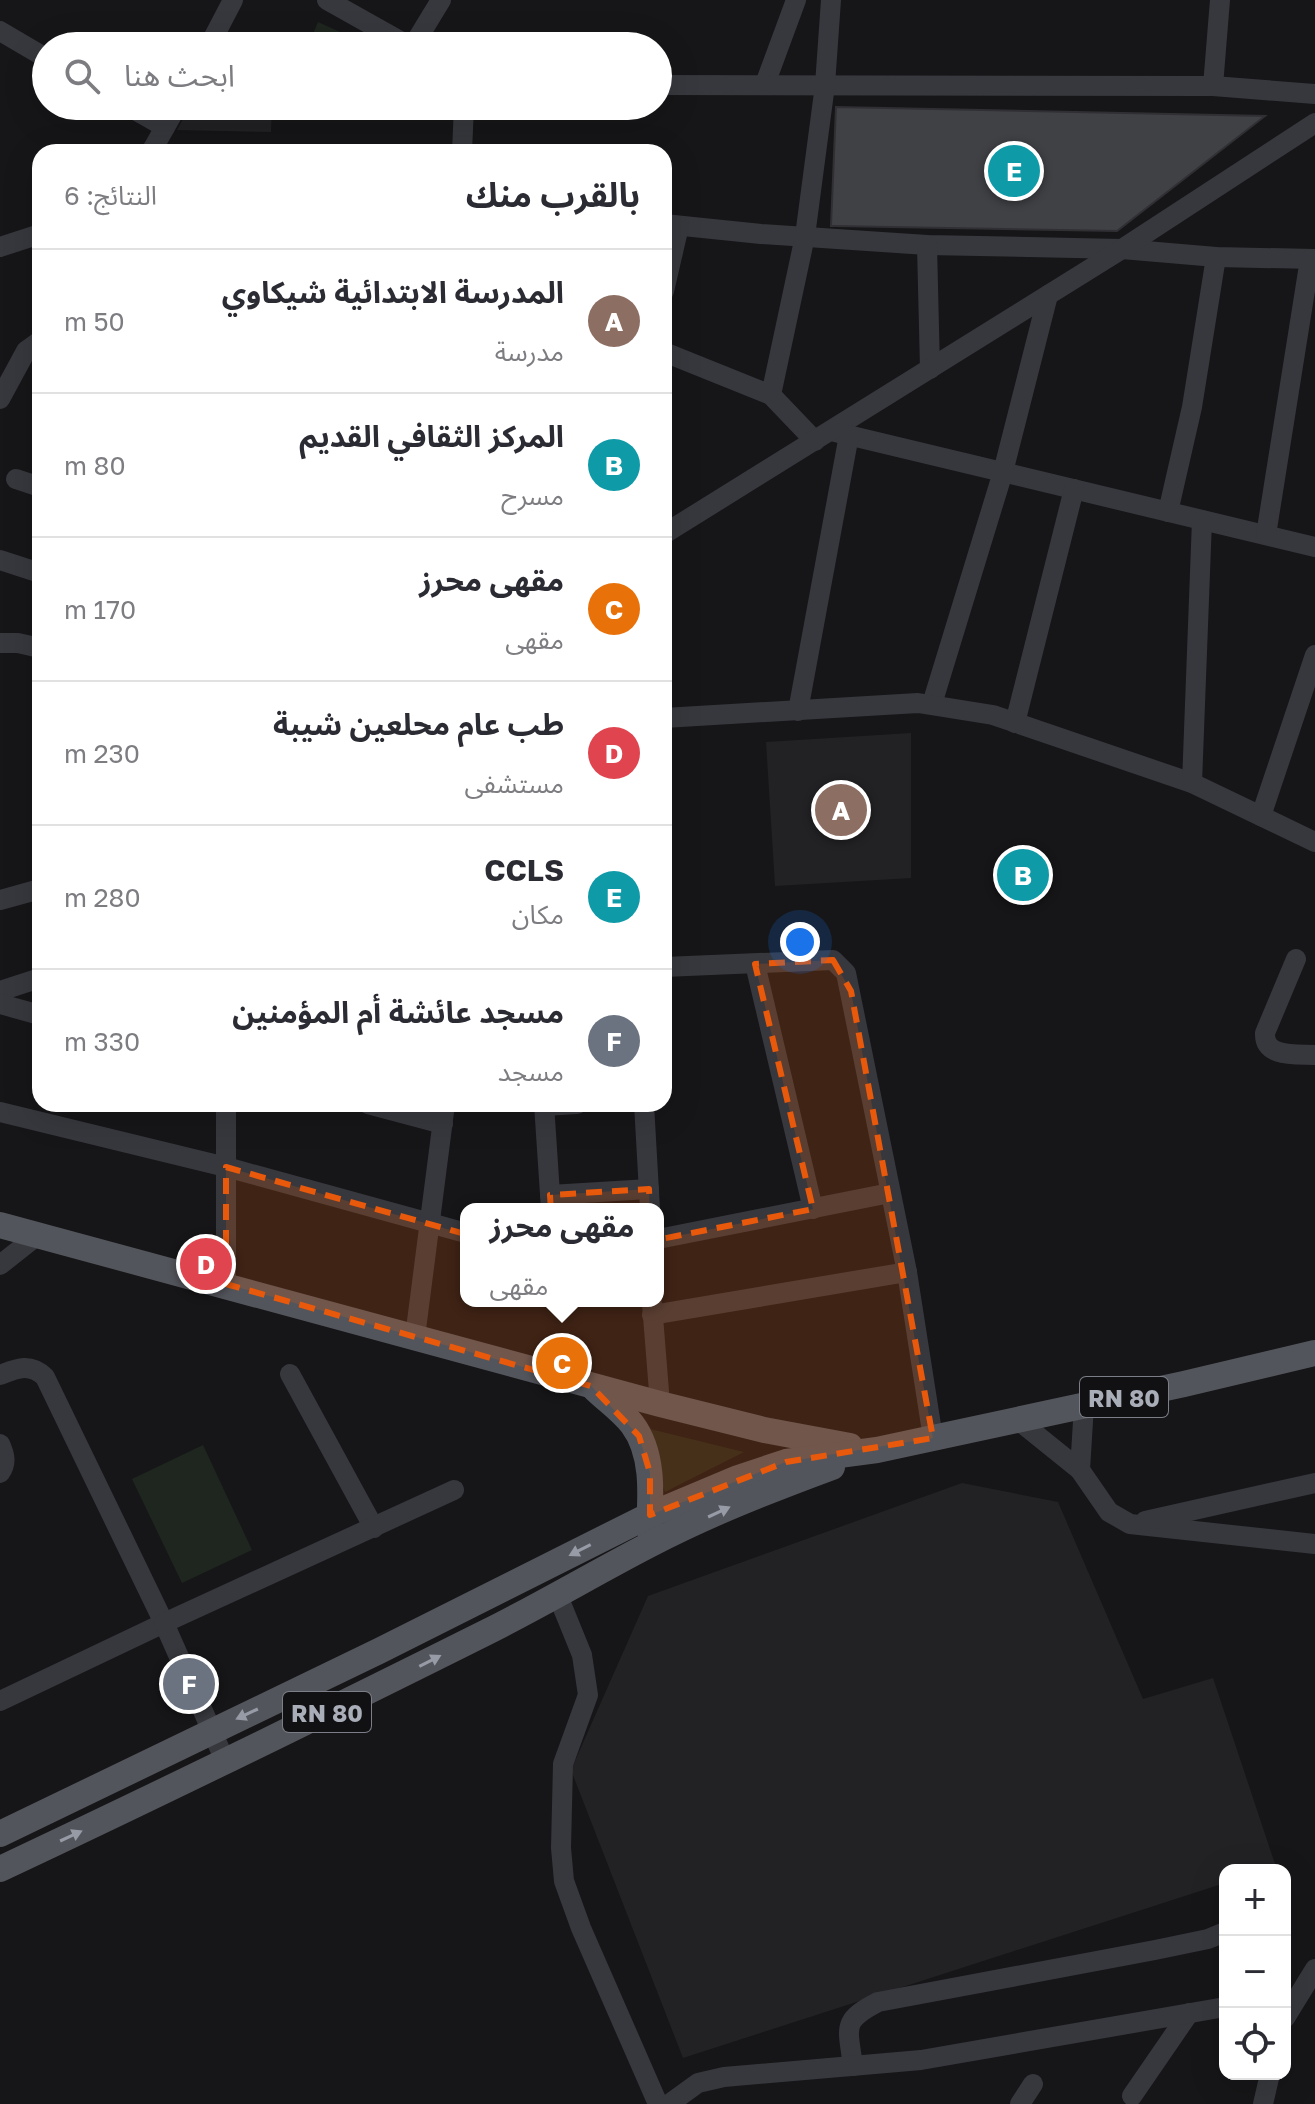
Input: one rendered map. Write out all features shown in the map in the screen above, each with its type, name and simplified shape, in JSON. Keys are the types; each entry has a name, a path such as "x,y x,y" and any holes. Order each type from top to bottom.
{"main road":[{"path":"0,1225 660,1404 764,1430 877,1450"},
{"name":"RN 80","path":"0,1834 379,1651 650,1515 738,1478 786,1462 877,1450 1315,1353"},
{"path":"591,1386 631,1422 639,1436 650,1473 648,1545"},
{"name":"RN 80","path":"0,1869 226,1763 392,1680 558,1596 648,1545 747,1498 877,1450"},
{"path":"379,1651 392,1680"}],"street":[{"path":"216,32 233,0"},
{"path":"327,0 385,32"},
{"path":"420,32 441,0"},
{"path":"765,84 796,0"},
{"path":"771,395 805,236 825,85 831,0"},
{"path":"1213,86 1220,0"},
{"path":"0,31 32,50"},
{"path":"672,85 1213,86 1315,94"},
{"path":"153,120 165,127"},
{"path":"155,144 169,120"},
{"path":"462,144 463,120"},
{"path":"672,529 832,435 1315,123"},
{"path":"672,225 927,245 1122,249 1216,257 1312,259 1266,535"},
{"path":"0,247 32,237"},
{"path":"927,245 930,369"},
{"path":"1168,512 1192,407 1216,257"},
{"path":"932,704 1003,472 1048,295"},
{"path":"0,368 32,347"},
{"path":"0,399 32,348"},
{"path":"672,355 771,395 832,435 1003,472 1315,547"},
{"path":"798,711 832,435"},
{"path":"16,479 32,484"},
{"path":"1015,723 1074,489"},
{"path":"1192,783 1202,520"},
{"path":"0,560 32,570"},
{"path":"0,643 32,646"},
{"path":"1261,816 1315,655"},
{"path":"672,718 918,703 993,715 1192,783 1315,842"},
{"path":"0,900 32,891"},
{"path":"1296,959 1265,1033 1265,1044 1278,1052 1315,1055"},
{"path":"672,967 833,960 846,973 907,1272 933,1438"},
{"path":"755,964 813,1209"},
{"path":"0,991 32,981"},
{"path":"0,1004 32,1013"},
{"path":"0,1112 226,1167 460,1231"},
{"path":"226,1112 226,1284"},
{"path":"544,1112 550,1202 649,1199 644,1112"},
{"path":"415,1337 444,1114"},
{"path":"664,1238 890,1193"},
{"path":"0,1265 38,1235"},
{"path":"664,1306 907,1272"},
{"path":"652,1308 660,1404"},
{"path":"0,1375 28,1367 38,1370 45,1377 164,1623 226,1763"},
{"path":"290,1374 374,1528"},
{"path":"1080,1470 1084,1405"},
{"path":"1018,1420 1080,1470 1109,1512 1130,1524 1315,1544"},
{"path":"0,1444 5,1454 0,1473"},
{"path":"1130,1524 1315,1483"},
{"path":"0,1701 454,1490"},
{"path":"558,1596 582,1655 588,1695 563,1764 561,1848 564,1881 581,1928 658,2104"},
{"path":"853,2066 849,2034 851,2020 857,2013 878,2002 1155,1950 1219,1934"},
{"path":"1292,1995 1315,1969"},
{"path":"669,2104 698,2083 724,2077 921,2060 1219,2008"},
{"path":"1135,2101 1189,2013"},
{"path":"1263,2104 1269,2080"},
{"path":"1020,2104 1033,2084"}],"highlighted area":[{"path":"833,960 851,991 933,1438 786,1462 650,1515 650,1473 639,1436 591,1386 226,1284 226,1167 554,1259 550,1195 649,1189 651,1241 813,1209 755,964"}],"shaded area":[{"path":"318,22 340,32 314,32"},
{"path":"182,120 271,120 271,132 177,130"},
{"path":"911,733 911,878 775,886 766,742"},
{"path":"642,1427 744,1452 665,1492"},
{"path":"203,1445 252,1550 182,1583 132,1479"},
{"path":"962,1483 1058,1502 1143,1699 1213,1678 1275,1864 1219,1864 1219,1885 683,2058 571,1770 648,1596"}],"building":[{"path":"836,107 1265,116 1117,231 831,226"}],"place":[{"name":"CCLS","path":"1014,171"},
{"name":"المدرسة الابتدائية شيكاوي","path":"841,810"},
{"name":"المركز الثقافي القديم","path":"1023,875"},
{"name":"طب عام محلعين شيبة","path":"206,1264"},
{"name":"مقهى محرز","path":"562,1363"},
{"name":"مسجد عائشة أم المؤمنين","path":"189,1684"}]}
